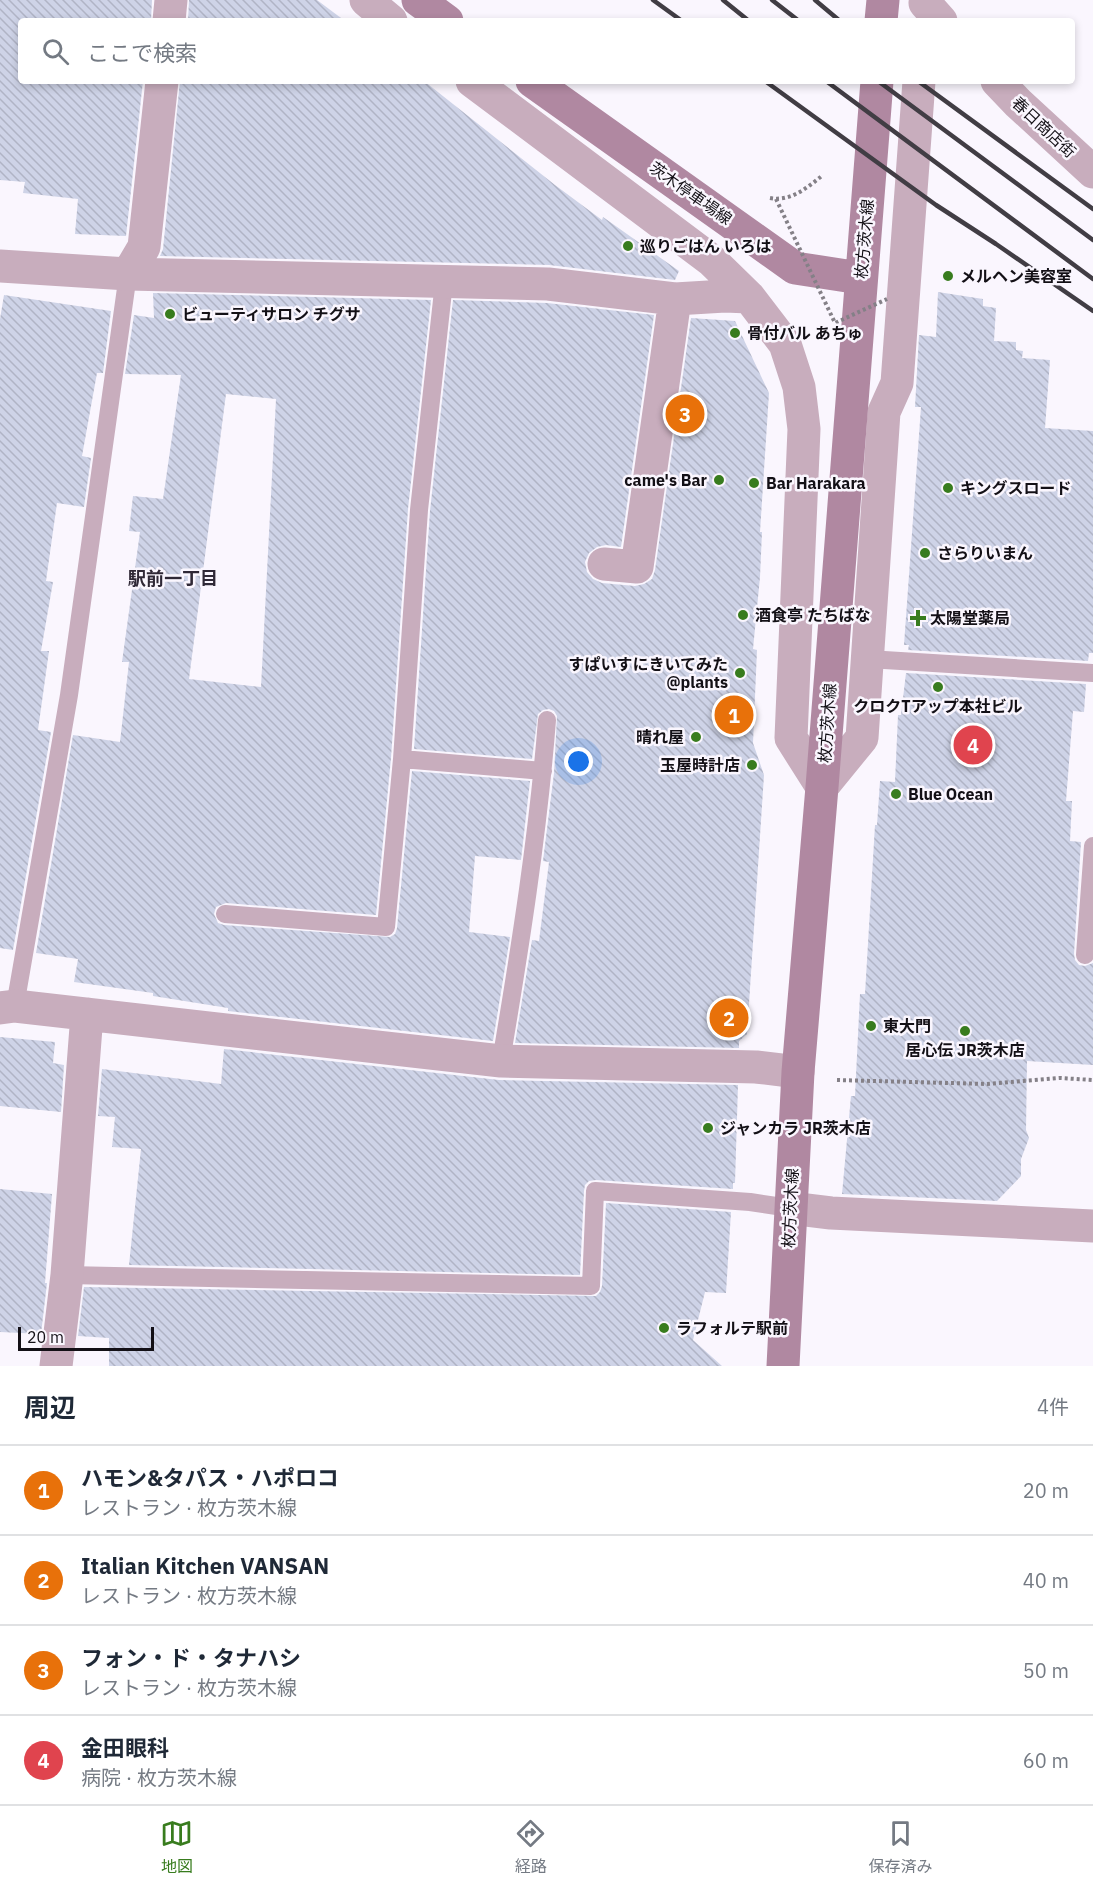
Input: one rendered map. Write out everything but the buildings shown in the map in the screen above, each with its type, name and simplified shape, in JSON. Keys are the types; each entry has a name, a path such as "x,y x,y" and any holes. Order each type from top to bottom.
{"main road":[{"path":"418,0 443,18"},
{"path":"881,18 883,0"},
{"name":"茨木停車場線","path":"536,84 795,268 860,278"},
{"name":"枚方茨木線","path":"783,1366 798,1072 877,84"}],"street":[{"path":"169,18 171,0"},
{"path":"366,0 387,18"},
{"path":"128,274 144,247 162,84"},
{"path":"475,84 711,260 749,297 785,344 799,387 804,429 791,738 822,787 862,738 884,412 897,383 919,84"},
{"name":"春日商店街","path":"1000,84 1093,172"},
{"path":"0,266 128,274 548,284 675,299 749,297"},
{"path":"604,564 637,567 675,299"},
{"path":"7,1007 501,1061 756,1067 798,1072"},
{"path":"56,1366 67,1275 87,1014"},
{"path":"790,1209 1093,1226"}],"lane":[{"path":"7,1007 69,695 128,274"},
{"path":"225,914 386,927 402,759 419,510 444,282"},
{"path":"868,659 1093,673"},
{"path":"501,1061 525,918 547,720"},
{"path":"402,759 543,771"},
{"path":"1085,955 1093,846"},
{"path":"67,1275 591,1286 595,1191 750,1202 790,1209"}],"path":[{"path":"823,175 802,192 776,199 835,323 887,299"},
{"path":"837,1080 987,1084 1060,1078 1093,1080"}],"railway":[{"path":"653,0 678,18"},
{"path":"723,0 745,18"},
{"path":"772,0 795,18"},
{"path":"815,0 836,18"},
{"path":"769,84 936,205 1093,311"},
{"path":"830,84 1093,279"},
{"path":"882,84 1093,240"},
{"path":"922,84 1093,209"}],"place":[{"name":"巡りごはん いろは","path":"628,246"},
{"name":"メルヘン美容室","path":"948,276"},
{"name":"ビューティサロン チグサ","path":"170,314"},
{"name":"骨付バル あちゅ","path":"735,333"},
{"name":"フォン・ド・タナハシ","path":"685,414"},
{"name":"came's Bar","path":"719,480"},
{"name":"Bar Harakara","path":"754,483"},
{"name":"キングスロード","path":"948,488"},
{"name":"さらりいまん","path":"925,553"},
{"name":"酒食亭 たちばな","path":"743,615"},
{"name":"太陽堂薬局","path":"918,618"},
{"name":"すぱいすにきいてみた @plants","path":"740,673"},
{"name":"クロクTアップ本社ビル","path":"938,687"},
{"name":"ハモン&タパス・ハポロコ","path":"734,715"},
{"name":"晴れ屋","path":"696,737"},
{"name":"金田眼科","path":"973,745"},
{"name":"玉屋時計店","path":"752,765"},
{"name":"Blue Ocean","path":"896,794"},
{"name":"Italian Kitchen VANSAN","path":"729,1018"},
{"name":"東大門","path":"871,1026"},
{"name":"居心伝 JR茨木店","path":"965,1031"},
{"name":"ジャンカラ JR茨木店","path":"708,1128"},
{"name":"ラフォルテ駅前","path":"664,1328"}],"district":[{"name":"駅前一丁目","path":"173,578"}]}
